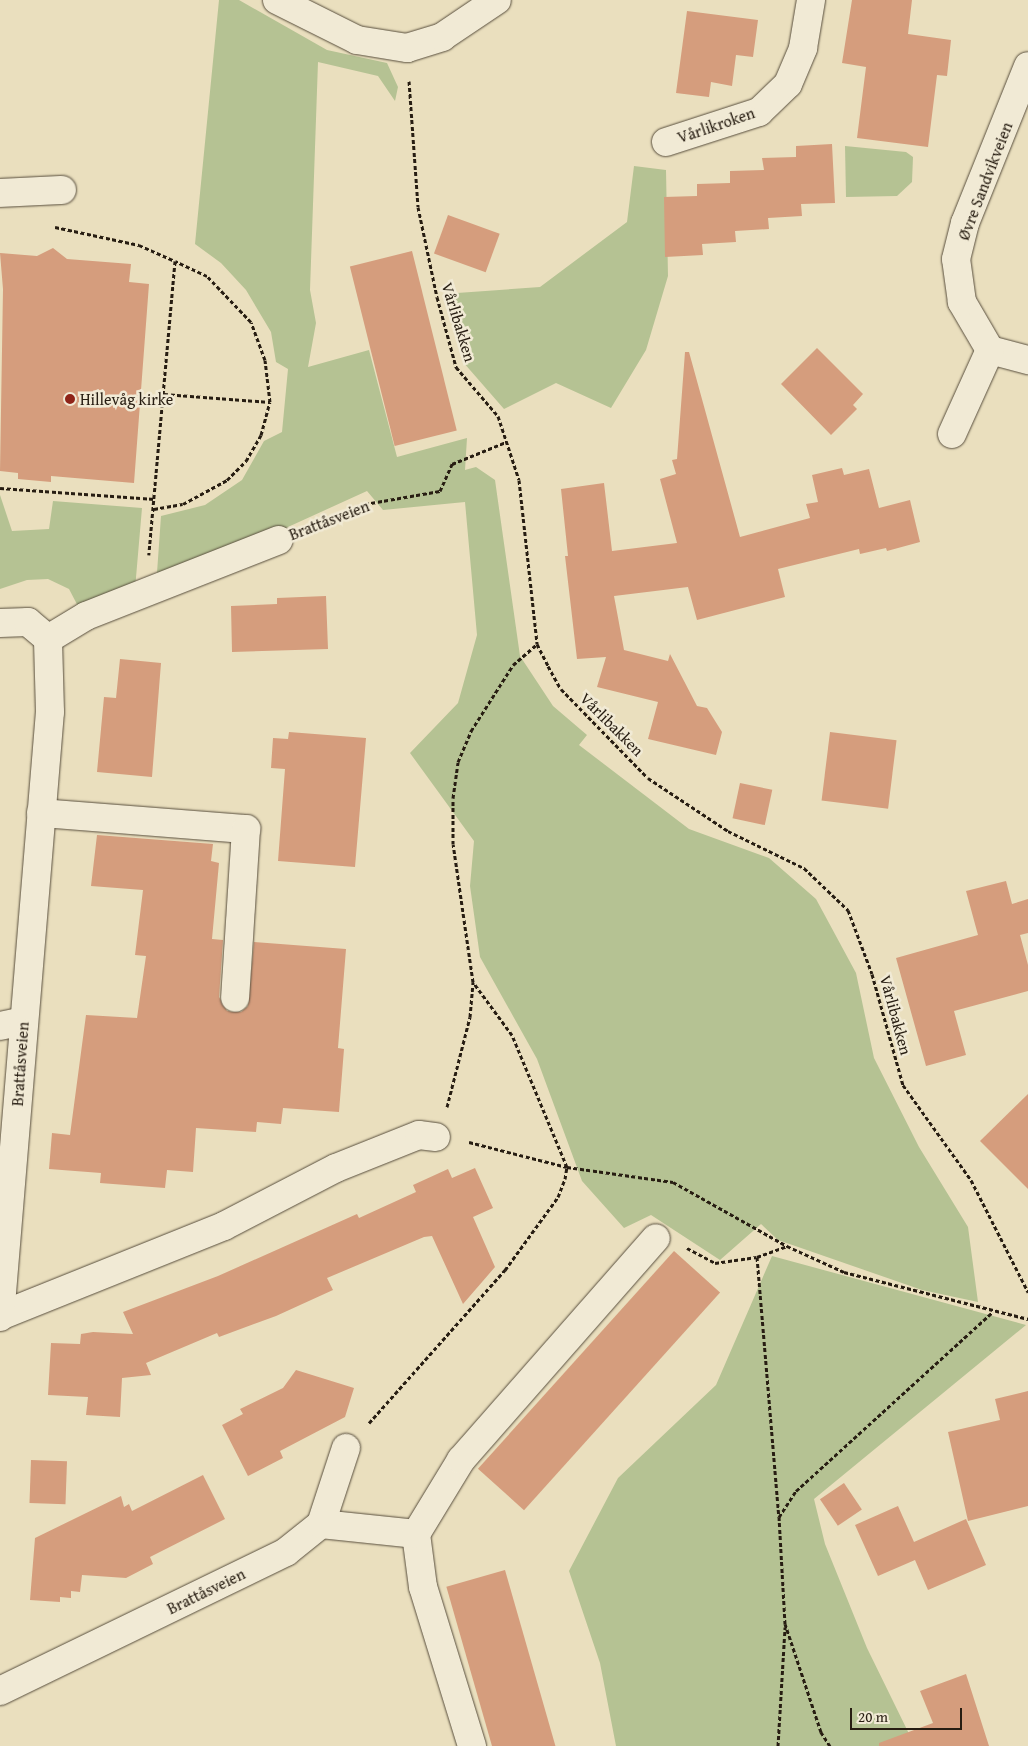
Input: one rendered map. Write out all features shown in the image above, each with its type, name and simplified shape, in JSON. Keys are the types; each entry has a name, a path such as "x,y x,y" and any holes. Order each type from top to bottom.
{"street":[{"path":"277,0 358,40 407,48 442,37 498,0"},
{"name":"Vårlikroken","path":"666,142 759,112 782,90 803,48 811,0"},
{"name":"Øvre Sandvikveien","path":"990,350 962,302 956,259 965,223 1028,66"},
{"path":"0,192 62,190"},
{"path":"952,434 990,350 1028,360"},
{"path":"0,623 28,622 48,639 86,616 143,596 279,540"},
{"name":"Brattåsveien","path":"48,639 50,712 41,813 11,1023 0,1316 224,1226 346,1165 418,1135 436,1137"},
{"path":"41,813 246,829 235,998"},
{"path":"472,1746 423,1587 416,1534 461,1460 656,1238"},
{"path":"346,1448 321,1524 416,1534"},
{"name":"Brattåsveien","path":"0,1691 286,1552 321,1524"}],"path":[{"name":"Vårlibakken","path":"407,48 418,207 436,297 456,367 498,416 519,480 537,644 561,690 648,778 728,831 804,868 848,910 872,974 903,1085 971,1180 1028,1291"},
{"path":"55,227 139,246 207,276 251,322 266,360 270,402 262,435 246,461 228,480 183,504 154,509"},
{"path":"143,596 155,499 174,261"},
{"path":"164,394 270,402"},
{"name":"Brattåsveien","path":"279,540 365,504 440,491 452,464 506,442"},
{"path":"0,488 155,499"},
{"path":"537,644 513,665 485,705 458,762 453,798 453,844 473,982 470,1017 451,1096 436,1137 566,1167 673,1182 786,1246 844,1272 993,1312 1028,1319"},
{"path":"346,1448 505,1270 558,1197 566,1167 512,1035 473,982"},
{"path":"656,1238 679,1244 715,1264 756,1257 786,1246"},
{"path":"756,1257 779,1517 785,1624 778,1746"},
{"path":"779,1517 796,1491 993,1312"},
{"path":"785,1624 821,1732 830,1746"}],"green space":[{"path":"219,0 239,0 327,50 387,63 398,87 395,101 378,76 318,62 310,290 316,323 308,367 369,350 397,457 467,438 465,470 476,467 495,480 520,656 553,706 587,735 579,745 689,829 769,858 816,899 856,973 874,1058 919,1147 968,1227 978,1302 922,1290 778,1240 761,1224 720,1260 651,1215 624,1228 582,1181 537,1059 480,957 470,886 474,841 410,753 458,703 477,635 465,502 383,510 367,491 156,587 161,516 205,505 242,480 264,441 282,432 288,369 276,362 271,332 246,290 221,263 195,244"},
{"path":"845,146 906,152 913,157 912,182 897,196 846,197"},
{"path":"634,166 666,170 668,276 646,350 611,408 556,383 504,409 463,362 443,294 540,287 627,222"},
{"path":"0,495 12,531 49,529 53,501 142,508 135,589 80,610 69,589 48,579 27,580 0,589"},
{"path":"772,1256 1026,1325 814,1499 825,1544 867,1648 915,1746 616,1746 600,1663 569,1571 618,1478 716,1385"}],"building":[{"path":"852,0 912,0 908,34 951,40 947,76 937,75 928,147 857,138 866,67 842,63"},
{"path":"687,11 758,20 753,57 736,55 732,86 711,82 709,97 676,93"},
{"path":"832,144 835,203 801,204 802,216 768,218 769,229 735,231 736,242 702,244 703,255 665,257 664,197 697,196 697,184 730,183 730,171 764,170 762,158 796,157 796,146"},
{"path":"448,215 500,234 486,272 434,254"},
{"name":"Hillevåg kirke","path":"53,248 67,259 131,264 129,282 149,284 134,483 51,476 51,482 18,479 18,473 0,471 3,289 0,253 37,256"},
{"path":"412,251 457,431 395,446 350,266"},
{"path":"817,348 863,394 853,405 857,409 831,435 781,384"},
{"path":"685,352 689,352 740,537 810,518 806,504 818,502 812,475 842,468 844,475 869,469 879,508 910,500 920,542 887,551 886,548 860,554 859,549 778,569 785,597 697,620 688,587 614,596 624,650 668,661 670,654 697,706 707,708 722,732 716,755 648,739 658,702 597,687 606,657 577,659 565,556 568,556 561,489 604,483 612,551 677,543 660,479 676,474 672,460 677,459"},
{"path":"326,596 328,649 232,652 231,606 277,604 277,598"},
{"path":"120,659 161,663 152,777 97,772 104,697 116,698"},
{"path":"289,732 366,738 355,867 278,861 285,769 271,768 273,738 288,739"},
{"path":"830,732 897,740 888,809 822,800"},
{"path":"740,783 772,790 765,825 733,818"},
{"path":"97,835 213,844 211,861 219,863 212,939 223,940 219,997 227,1011 241,1012 248,1006 254,942 346,949 338,1048 344,1049 339,1112 283,1108 281,1124 257,1122 256,1132 196,1128 193,1172 167,1170 165,1188 100,1183 101,1173 49,1169 52,1133 70,1135 86,1015 137,1018 146,956 135,955 143,890 91,886"},
{"path":"1006,881 1012,904 1028,899 1028,933 1020,935 1028,965 1028,991 954,1011 966,1055 926,1066 896,958 978,935 966,891"},
{"path":"1028,1094 1028,1189 980,1141"},
{"path":"475,1168 493,1208 473,1217 495,1267 463,1304 432,1236 424,1237 327,1278 333,1290 276,1316 219,1337 217,1333 146,1363 151,1375 122,1378 120,1417 86,1415 88,1397 48,1395 51,1343 80,1344 81,1334 93,1332 133,1334 123,1312 218,1276 357,1214 359,1218 416,1192 413,1185 448,1169 452,1178"},
{"path":"674,1251 720,1292 524,1510 478,1469"},
{"path":"296,1370 354,1388 345,1417 280,1451 283,1458 248,1476 222,1425 243,1414 240,1409 283,1388"},
{"path":"1028,1391 1028,1506 968,1521 948,1432 1000,1420 995,1399"},
{"path":"31,1460 67,1461 65,1504 29,1503"},
{"path":"203,1475 225,1519 150,1557 153,1564 126,1578 82,1575 80,1592 71,1591 71,1598 60,1597 60,1602 30,1600 35,1538 121,1496 124,1507 129,1504 132,1511"},
{"path":"844,1483 862,1510 838,1526 820,1499"},
{"path":"898,1506 914,1542 966,1519 986,1565 928,1590 915,1560 878,1576 855,1525"},
{"path":"505,1570 555,1746 492,1746 446,1587"},
{"path":"966,1674 989,1746 879,1746 879,1743 933,1723 920,1691"}],"place":[{"name":"Hillevåg kirke","path":"70,399"}]}
